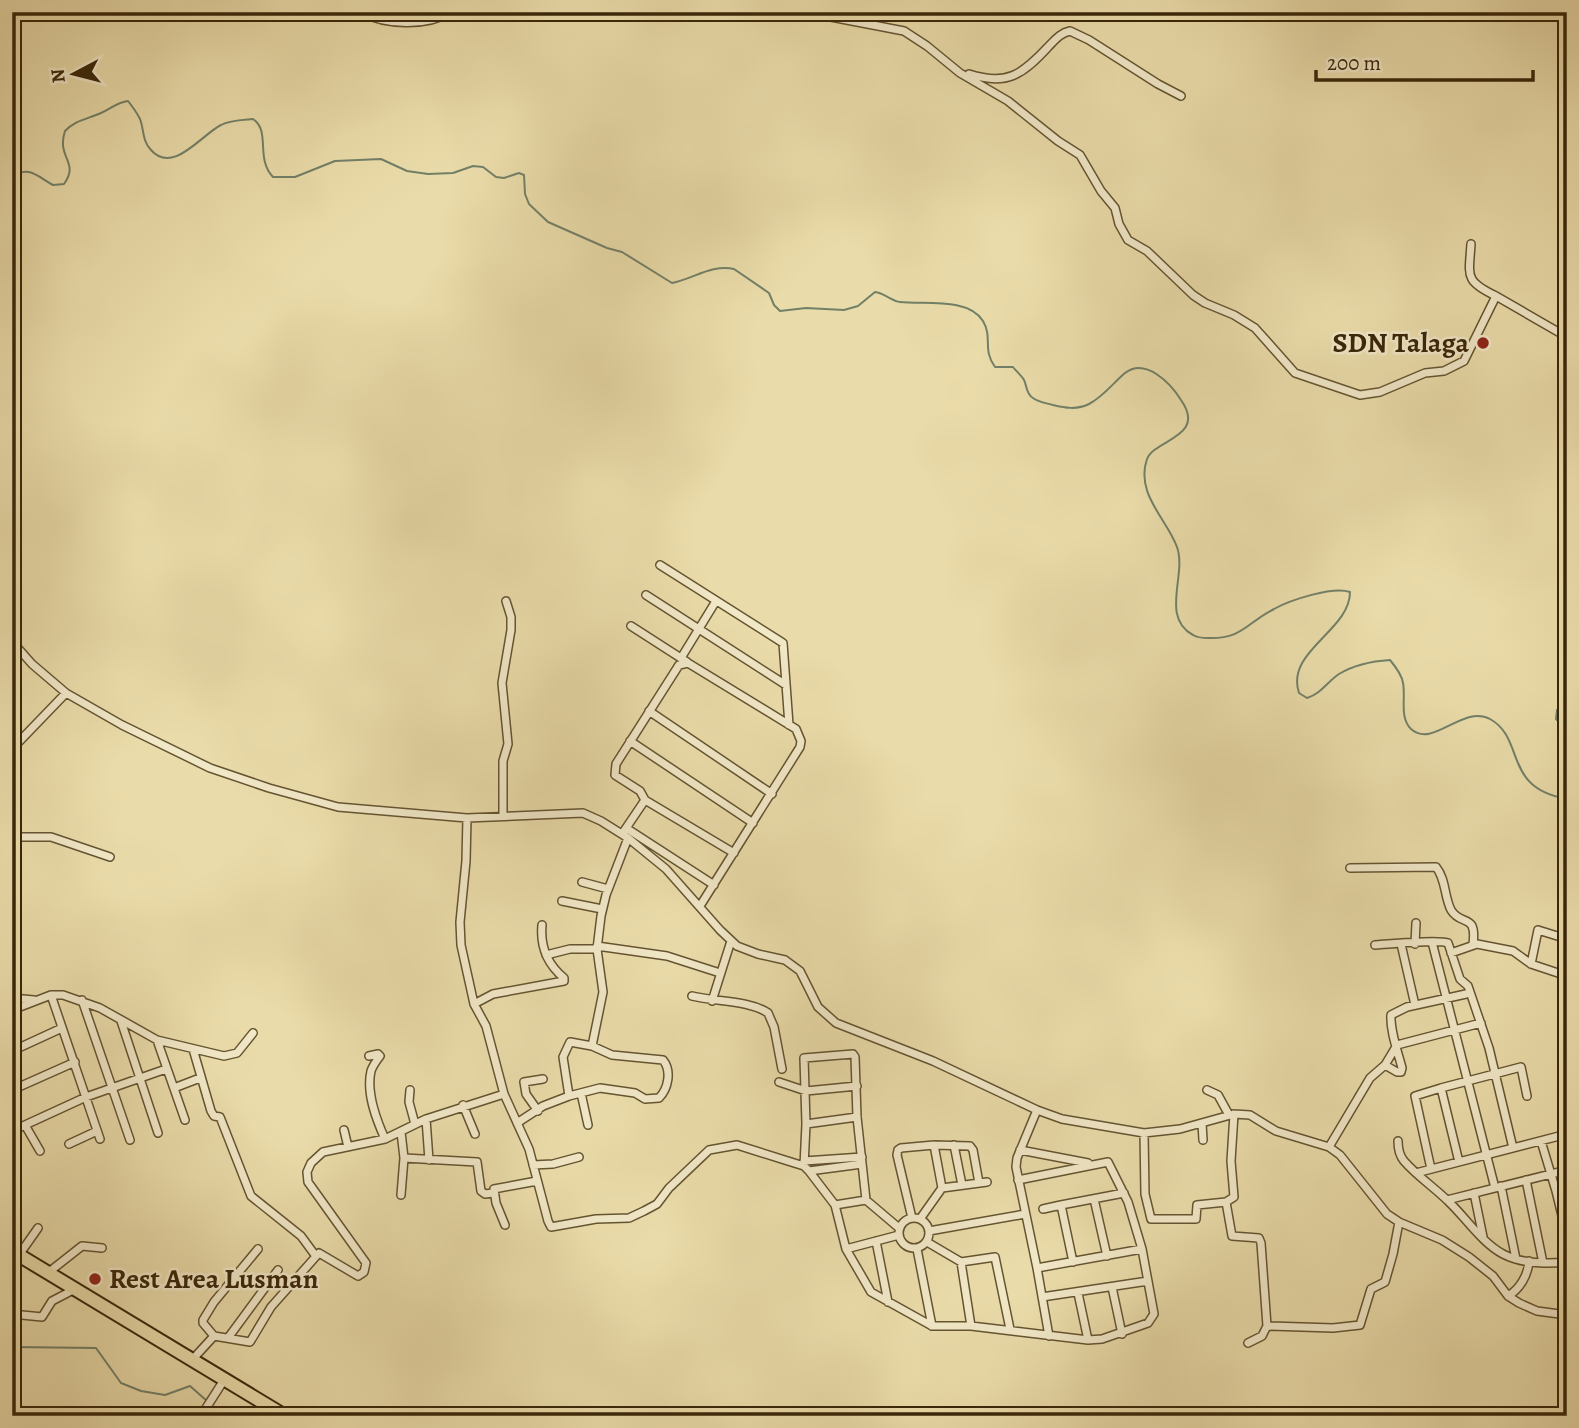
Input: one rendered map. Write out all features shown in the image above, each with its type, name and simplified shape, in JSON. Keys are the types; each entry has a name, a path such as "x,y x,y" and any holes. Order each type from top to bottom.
{"highway":[{"path":"15,1256 49,1272 285,1416"}],"street":[{"path":"359,12 391,20 431,22 451,12"},
{"path":"805,12 904,31 920,40 955,69 992,90 1080,155 1101,191 1115,208 1119,224 1128,240 1147,251 1193,295 1255,328 1295,373 1360,395 1380,391 1418,375 1444,371 1464,361 1496,296"},
{"path":"955,69 987,79 1000,80 1033,63 1060,34 1070,31 1090,40 1181,96"},
{"path":"1471,244 1470,278 1481,289 1567,337"},
{"path":"660,565 783,643 789,725"},
{"path":"646,595 786,685"},
{"path":"503,816 503,761 508,744 502,683 511,630 511,617 506,601"},
{"path":"716,601 684,660 675,669 616,764 615,775 640,791 645,800 734,853"},
{"path":"12,602 17,647 66,694 122,725 238,779 338,807 467,818 583,813 625,833 714,885"},
{"path":"631,626 789,725 800,735 800,747 701,906"},
{"path":"12,749 66,694"},
{"path":"649,711 772,794"},
{"path":"630,741 753,823"},
{"path":"592,1046 603,992 597,947 602,909 625,833 645,800"},
{"path":"467,818 461,945 474,1004 486,1026 504,1094 533,1166 548,1221 554,1228 596,1219 629,1218 644,1211 657,1204 688,1170 709,1150 716,1147 737,1145 806,1166 862,1161"},
{"path":"625,833 666,869 731,941 758,954 785,960 800,971 818,1007 836,1023 933,1061 1062,1119 1144,1132 1180,1129 1232,1115 1250,1115 1276,1131 1329,1147 1340,1155 1384,1210 1399,1222 1442,1240 1469,1257 1493,1276 1508,1296 1537,1311 1567,1315"},
{"path":"12,837 51,837 110,857"},
{"path":"1350,868 1436,867 1444,881 1452,911 1472,926 1473,944"},
{"path":"582,882 608,889"},
{"path":"562,901 602,909"},
{"path":"1415,944 1416,923"},
{"path":"474,1004 493,994 564,981 546,955 542,943 542,925"},
{"path":"1531,964 1538,930 1567,939"},
{"path":"712,1001 731,941"},
{"path":"1432,942 1486,1155 1498,1187 1516,1259"},
{"path":"1375,944 1448,943 1460,979 1468,986 1481,1023 1513,1148"},
{"path":"1401,944 1415,1005"},
{"path":"1451,953 1473,944 1513,951 1531,964 1567,976"},
{"path":"546,955 570,949 597,947 667,956 720,973"},
{"path":"1385,1065 1401,1072 1391,1015 1415,1005 1466,994"},
{"path":"51,995 98,1135 69,1144"},
{"path":"12,1010 51,995 63,995 82,1000 157,1040 231,1055 247,1044 253,1033"},
{"path":"692,996 754,1005 768,1013 774,1027 782,1069"},
{"path":"12,998 38,1000"},
{"path":"82,1000 130,1140"},
{"path":"121,1020 158,1133"},
{"path":"1329,1147 1370,1078 1385,1065 1397,1045 1481,1023"},
{"path":"12,1051 62,1028"},
{"path":"157,1040 185,1120"},
{"path":"517,1123 569,1096 600,1088 635,1093 645,1099 657,1099 666,1090 667,1066 663,1060 612,1055 592,1046 570,1042 564,1053 563,1070 569,1096"},
{"path":"193,1049 212,1114 220,1117 251,1196 302,1237 315,1255"},
{"path":"369,1056 380,1056 371,1071 372,1100 374,1113 385,1139"},
{"path":"929,1231 927,1242 917,1249 905,1246 899,1232 866,1200 857,1118 855,1056 806,1057 803,1060 806,1091 806,1166 835,1205 846,1249 871,1292 932,1326 1010,1329 1088,1340 1122,1334 1152,1320 1154,1314 1142,1250 1124,1193 1108,1162 1018,1180"},
{"path":"12,1090 75,1062"},
{"path":"1431,1169 1415,1096 1521,1067 1527,1096"},
{"path":"12,1131 86,1097 166,1069"},
{"path":"174,1088 200,1079"},
{"path":"538,1111 526,1094 524,1082 542,1079"},
{"path":"779,1082 806,1091 858,1086"},
{"path":"1441,1088 1459,1161"},
{"path":"410,1090 409,1102 415,1124"},
{"path":"1144,1132 1145,1194 1151,1219 1196,1219 1197,1205 1226,1202 1234,1195 1231,1161 1232,1115 1218,1095 1207,1090"},
{"path":"581,1093 588,1125"},
{"path":"258,1249 203,1320 214,1336 252,1341 271,1307 315,1255 322,1253 358,1276 364,1272 366,1266 310,1185 307,1178 310,1163 315,1158 323,1152 385,1139 463,1105 504,1094"},
{"path":"463,1105 475,1134"},
{"path":"1037,1110 1020,1150 1016,1167 1049,1336"},
{"path":"806,1124 857,1118"},
{"path":"426,1119 429,1160"},
{"path":"1202,1124 1203,1140"},
{"path":"25,1125 40,1151"},
{"path":"344,1130 348,1147"},
{"path":"401,1132 404,1158 401,1195"},
{"path":"1416,1173 1567,1134"},
{"path":"1398,1141 1400,1155 1416,1173 1503,1255 1543,1263 1567,1262"},
{"path":"1541,1141 1567,1236"},
{"path":"934,1145 942,1188"},
{"path":"846,1249 899,1232 904,1222 916,1219 942,1188 983,1182 971,1147 934,1145 901,1148 897,1152 916,1219 929,1231"},
{"path":"954,1145 962,1185"},
{"path":"1020,1150 1093,1164"},
{"path":"533,1166 579,1157"},
{"path":"404,1158 477,1162 481,1191 493,1194"},
{"path":"1447,1200 1567,1170"},
{"path":"1526,1180 1543,1263"},
{"path":"505,1225 493,1194 494,1188 537,1181"},
{"path":"1043,1209 1124,1193"},
{"path":"1474,1193 1483,1238"},
{"path":"1094,1199 1107,1256"},
{"path":"835,1205 866,1200"},
{"path":"1226,1202 1231,1236 1261,1240 1267,1326 1262,1336 1248,1343"},
{"path":"1061,1205 1073,1262"},
{"path":"929,1231 1026,1214"},
{"path":"1267,1326 1333,1328 1360,1325 1371,1289 1385,1282 1399,1222"},
{"path":"15,1256 38,1228"},
{"path":"876,1241 888,1302"},
{"path":"927,1242 961,1262 993,1257 997,1259 1010,1329"},
{"path":"49,1272 82,1246 102,1248"},
{"path":"917,1249 932,1326"},
{"path":"1037,1268 1142,1250"},
{"path":"1508,1296 1516,1291 1524,1279 1530,1261"},
{"path":"961,1262 971,1326"},
{"path":"228,1338 278,1270"},
{"path":"1042,1297 1148,1282"},
{"path":"1112,1287 1122,1334"},
{"path":"12,1314 42,1317 51,1301 75,1289"},
{"path":"1078,1293 1088,1340"},
{"path":"192,1360 214,1336"},
{"path":"201,1416 224,1380"}],"waterway":[{"path":"12,178 28,172 53,185 64,184 70,170 63,148 65,131 77,122 128,101 139,117 148,146 160,157 178,156 225,123 253,119 261,130 265,162 273,177 295,177 335,161 381,159 407,171 428,174 453,173 473,166 483,167 496,177 504,178 519,173 524,175 525,194 529,204 548,222 622,252 672,283 710,270 726,268 734,269 769,293 780,311 806,308 844,310 858,306 875,292 900,302 967,308 976,313 986,327 989,355 995,367 1013,367 1024,380 1029,394 1042,402 1066,408 1084,406 1099,397 1125,373 1133,369 1149,370 1171,387 1187,412 1188,422 1184,430 1152,452 1144,472 1149,495 1177,547 1179,570 1176,607 1183,627 1200,638 1220,638 1237,633 1265,614 1290,602 1323,592 1350,592 1347,606 1340,618 1301,665 1297,678 1299,693 1307,698 1345,671 1364,664 1390,660 1402,680 1405,719 1411,729 1420,734 1429,734 1469,717 1490,719 1508,738 1524,774 1533,785 1567,799"},
{"path":"1567,700 1557,710 1556,719 1567,730"},
{"path":"12,1347 96,1348 121,1383 141,1391 165,1395 190,1386 207,1401"},
{"path":"211,1405 218,1416"}],"place":[{"name":"SDN Talaga","path":"1483,343"},
{"name":"Rest Area Lusman","path":"95,1279"}]}
